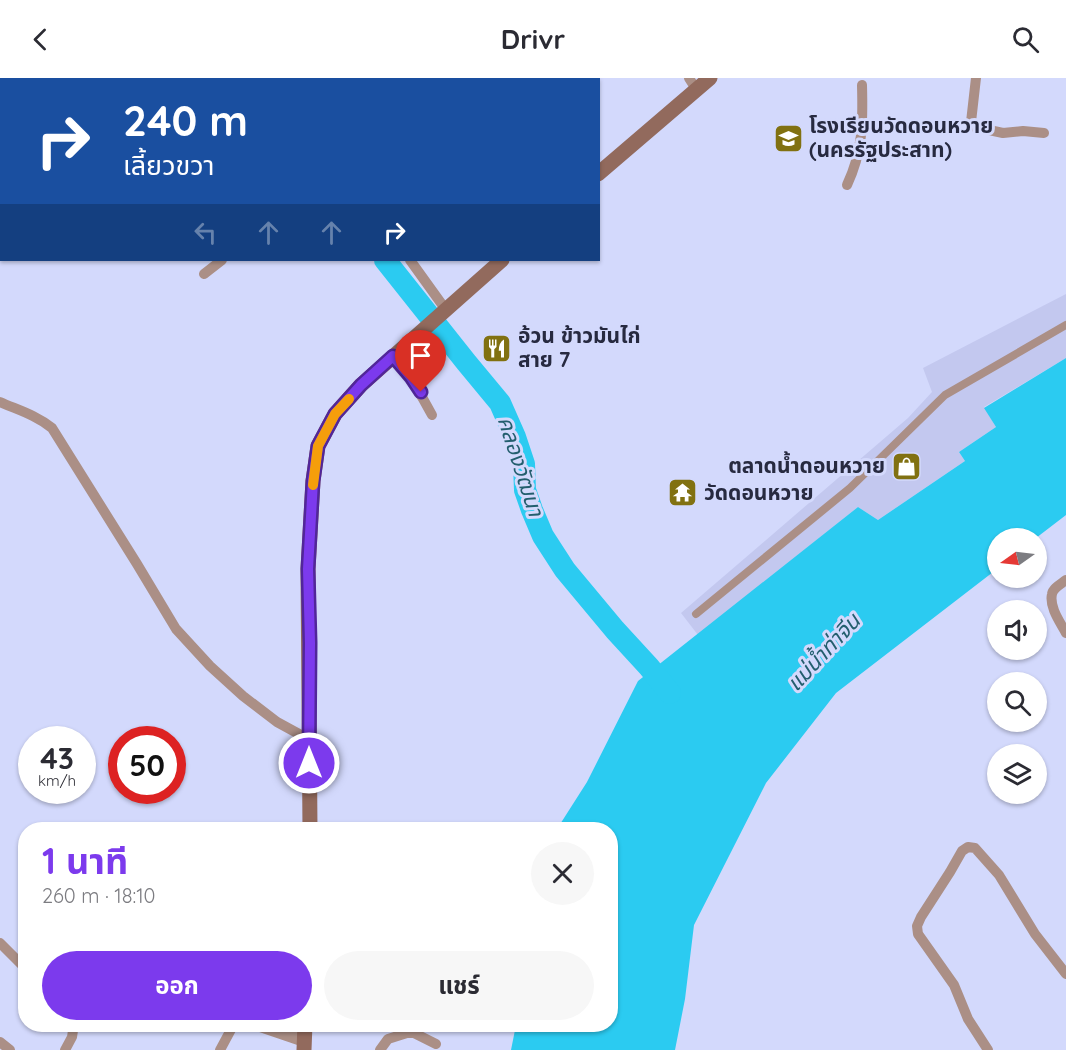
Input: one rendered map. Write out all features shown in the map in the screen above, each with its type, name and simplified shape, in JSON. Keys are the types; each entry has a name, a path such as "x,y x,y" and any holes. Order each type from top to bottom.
{"main road":[{"path":"600,172 692,84 710,78"},
{"path":"310,822 308,569 313,481 318,446 335,414 361,385 501,261"}],"street":[{"path":"976,78 971,122 975,127 1003,133 1023,131 1044,133"},
{"path":"847,185 860,146 863,120 862,86"},
{"path":"204,274 221,261"},
{"path":"410,261 437,317"},
{"path":"696,615 850,488 945,395 1066,325"},
{"path":"393,356 416,384 432,415"},
{"path":"0,402 42,420 52,428 176,629 210,666 243,696 277,722 310,741"},
{"path":"1066,580 1056,587 1052,594 1053,605 1066,633"},
{"path":"988,1050 968,1019 954,985 918,934 917,926 921,916 962,851 968,847 975,848 983,856 999,875 1035,934 1066,974"},
{"path":"0,943 18,961"},
{"path":"65,1050 73,1032"},
{"path":"220,1050 230,1032"},
{"path":"281,1032 304,1038"},
{"path":"381,1050 388,1039 407,1033 414,1033 436,1044"},
{"path":"0,1042 9,1050"}],"shaded area":[{"name":"ตลาดน้ำดอนหวาย","path":"1066,294 1066,358 984,407 996,427 959,452 965,461 878,520 858,507 698,635 681,613 908,418 932,392 923,368"}],"water":[{"name":"แม่น้ำท่าจีน","path":"1066,358 1066,515 1047,530 987,528 987,577 836,693 766,783 694,925 685,999 675,1050 511,1050 515,1032 618,1032 618,822 561,822 587,782 638,681 858,507 878,520 965,461 959,452 996,427 984,408"}],"waterway":[{"name":"คลองวัฒนา","path":"386,261 500,403 524,464 525,490 532,510 543,536 565,570 670,693"}],"slow traffic":[{"path":"313,485 318,446 335,414 349,399"}],"place":[{"name":"โรงเรียนวัดดอนหวาย (นครรัฐประสาท)","path":"788,138"},
{"name":"อ้วน ข้าวมันไก่ สาย 7","path":"497,348"},
{"name":"ตลาดน้ำดอนหวาย","path":"906,466"},
{"name":"วัดดอนหวาย","path":"683,493"}],"route":[{"path":"309,763 308,569 313,481 318,446 335,414 361,385 393,356 421,392"}]}
